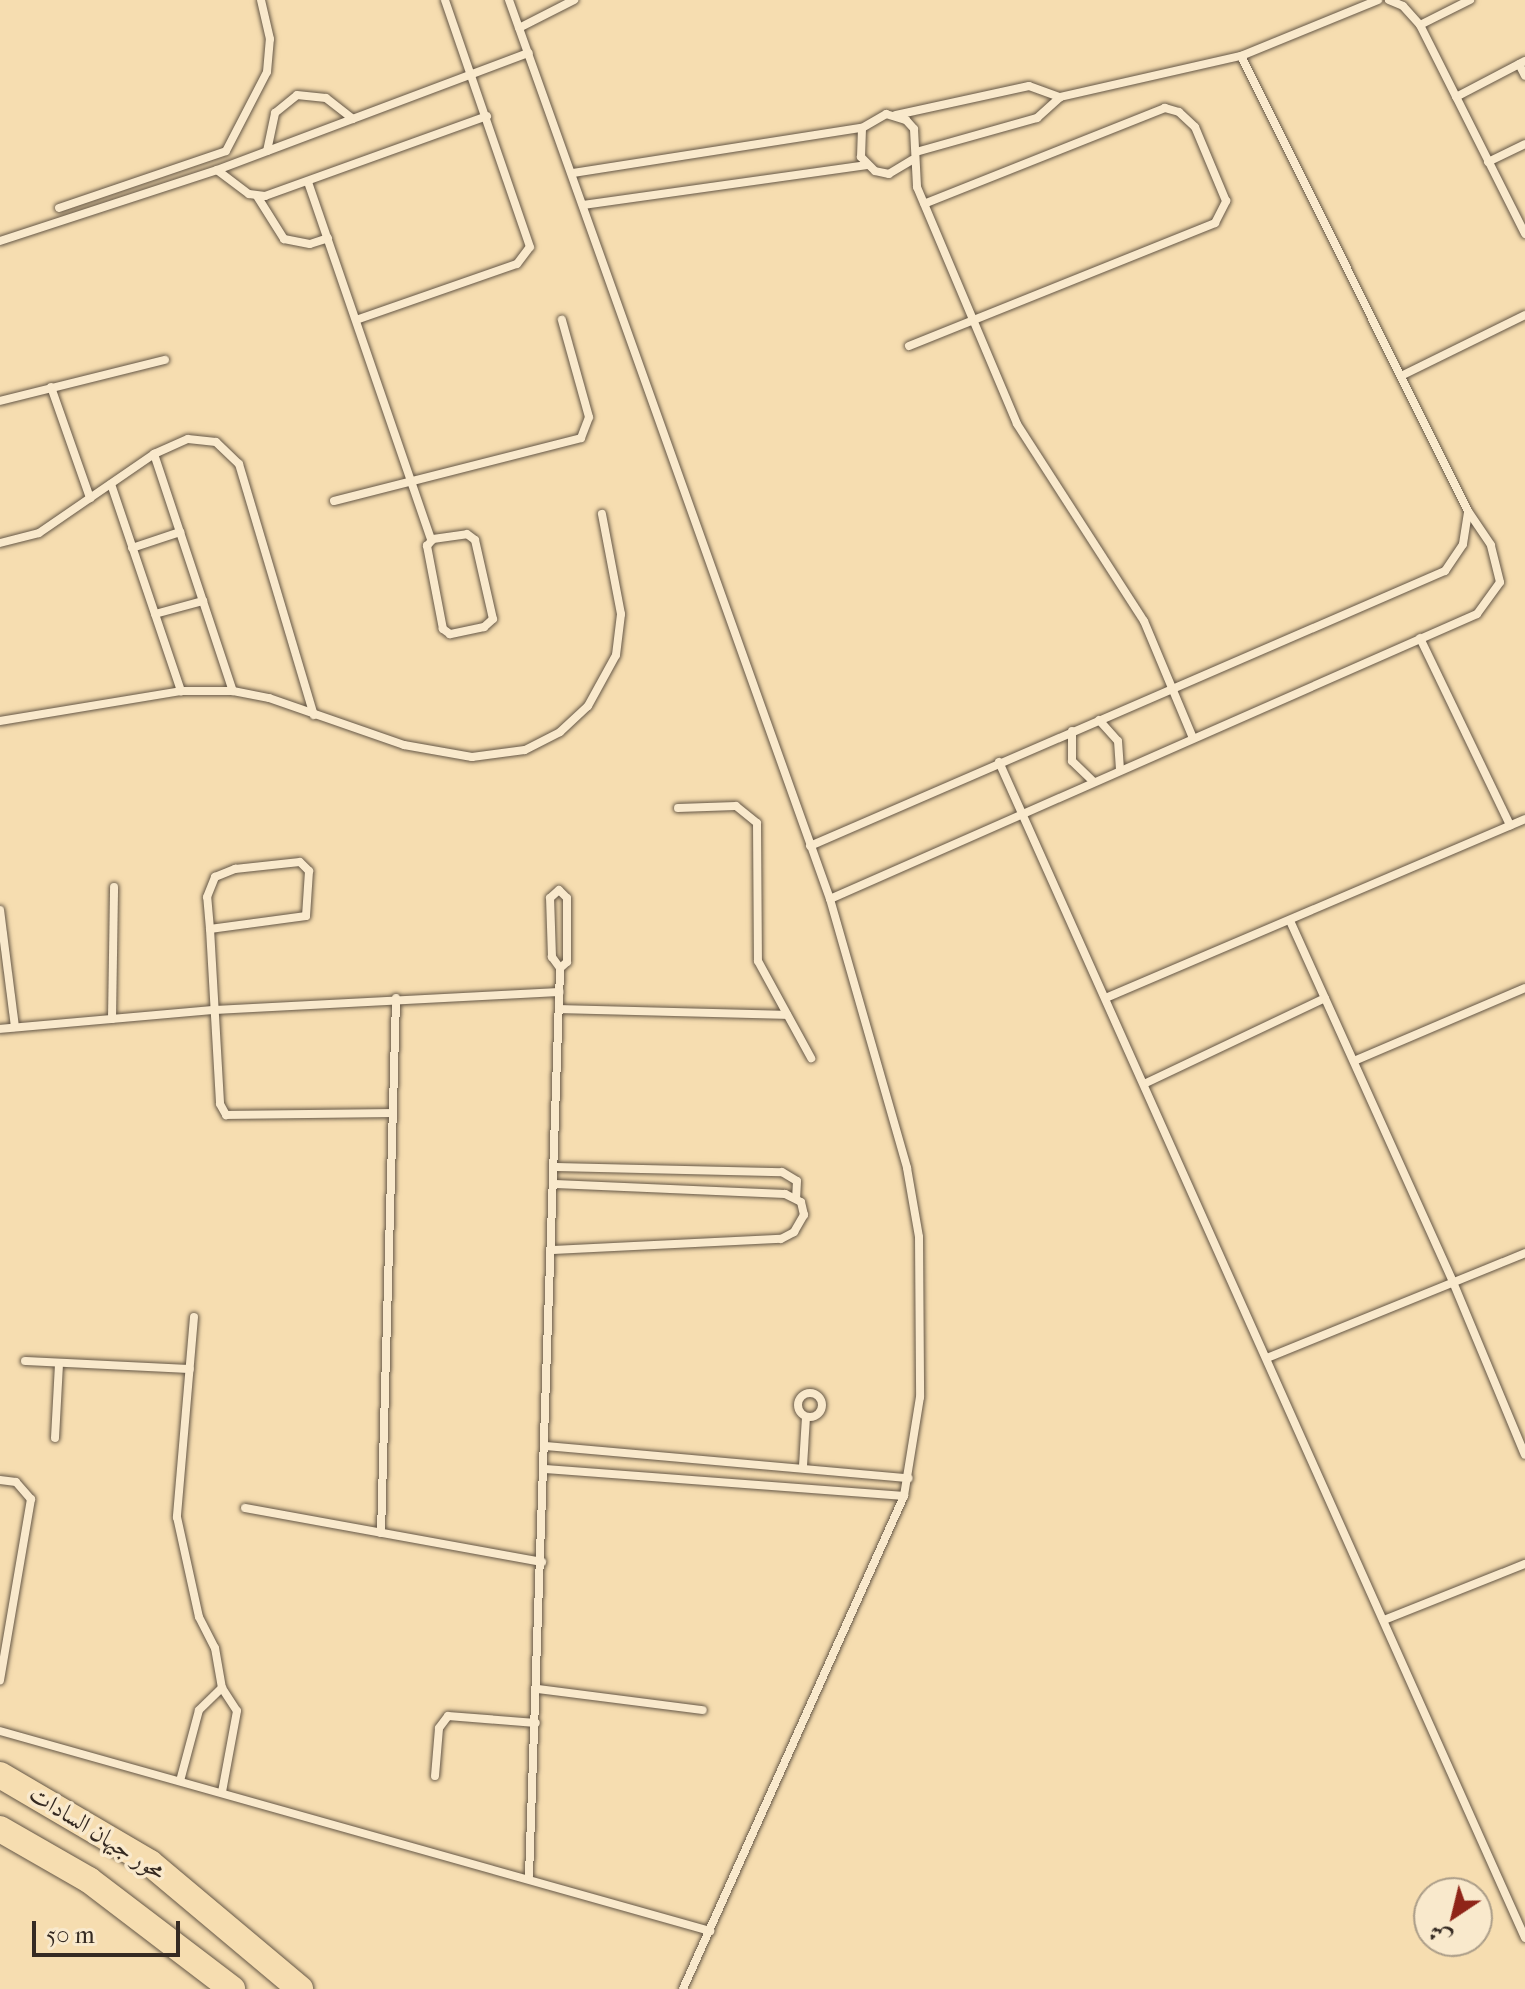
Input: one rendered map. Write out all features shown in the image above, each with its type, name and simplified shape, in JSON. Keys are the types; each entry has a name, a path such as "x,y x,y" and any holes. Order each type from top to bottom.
{"main road":[{"name":"محور جيهان السادات","path":"0,1775 150,1863 300,1989"},
{"name":"محور جيهان السادات","path":"0,1829 89,1880 232,1989"}],"lane":[{"path":"59,208 226,151 256,101 271,55 261,0"},
{"path":"356,320 517,264 528,253 530,241 445,0"},
{"path":"509,0 830,899 907,1168 919,1237 920,1397 904,1496 683,1989"},
{"path":"519,28 574,0"},
{"path":"583,205 867,165 889,174 914,156 1037,118 1060,97 1241,56 1378,0"},
{"path":"1389,0 1403,6 1420,25 1525,233"},
{"path":"1420,25 1470,0"},
{"path":"0,241 217,170 529,53"},
{"path":"830,899 1023,811 1477,614 1500,582 1491,545 1468,511 1241,56"},
{"path":"1456,97 1522,63 1525,76"},
{"path":"573,173 862,128 877,116 896,115 1029,86 1060,97"},
{"path":"267,151 275,113 297,95 326,98 353,119"},
{"path":"909,346 1215,223 1225,209 1224,193 1191,121 1165,108 924,204"},
{"path":"896,115 914,129 914,156 924,204 1017,424 1144,621 1193,738"},
{"path":"257,196 308,182 487,116"},
{"path":"862,128 858,148 867,165"},
{"path":"1488,162 1525,144"},
{"path":"217,170 257,196 284,239 310,244 328,238"},
{"path":"308,182 431,540 427,549 443,629 455,634 488,626 493,614 475,540 467,534 431,540"},
{"path":"1401,376 1525,315"},
{"path":"334,501 581,438 589,417 562,320"},
{"path":"0,401 165,360"},
{"path":"51,387 90,498"},
{"path":"0,543 39,533 154,454 198,438 225,448 239,464 314,715"},
{"path":"154,454 233,691"},
{"path":"111,484 181,691"},
{"path":"810,846 1445,571 1463,544 1468,511"},
{"path":"0,721 181,691 233,691 269,698 368,735 472,757 525,750 560,732 599,691 621,636 602,514"},
{"path":"132,548 180,532"},
{"path":"155,614 203,601"},
{"path":"1420,638 1510,825"},
{"path":"1099,720 1118,741 1120,769"},
{"path":"1072,731 1072,761 1093,781"},
{"path":"999,762 1108,997 1525,1938"},
{"path":"678,808 736,806 757,823 758,961 811,1058"},
{"path":"1108,997 1291,923 1525,819"},
{"path":"210,929 306,916 309,871 293,862 224,871 209,886 210,929 214,1010 220,1104 226,1115 391,1113"},
{"path":"112,1019 114,887"},
{"path":"529,1876 561,1009 560,968 552,957 550,898 559,890 567,898 567,962 560,968"},
{"path":"0,910 4,972 15,1027"},
{"path":"1291,923 1453,1282 1525,1455"},
{"path":"1354,1061 1525,988"},
{"path":"0,1029 214,1010 396,998 560,992"},
{"path":"381,1533 396,998"},
{"path":"1146,1083 1325,998"},
{"path":"561,1009 787,1015"},
{"path":"553,1250 781,1239 794,1232 804,1215 796,1198 797,1181 788,1173 556,1167"},
{"path":"629,1187 630,1169"},
{"path":"702,1170 702,1190"},
{"path":"555,1184 702,1190 796,1198"},
{"path":"1267,1358 1525,1253"},
{"path":"194,1317 177,1517 222,1688 234,1702 237,1722 222,1792"},
{"path":"25,1361 190,1369"},
{"path":"55,1438 59,1363"},
{"path":"803,1466 806,1417"},
{"path":"547,1446 803,1466 909,1478"},
{"path":"546,1469 904,1496"},
{"path":"0,1480 16,1482 31,1499 0,1680"},
{"path":"245,1508 542,1562"},
{"path":"1384,1620 1525,1564"},
{"path":"180,1781 199,1710 222,1688"},
{"path":"538,1689 703,1710"},
{"path":"435,1776 439,1728 448,1716 536,1723"},
{"path":"0,1731 529,1876 710,1931"}]}
